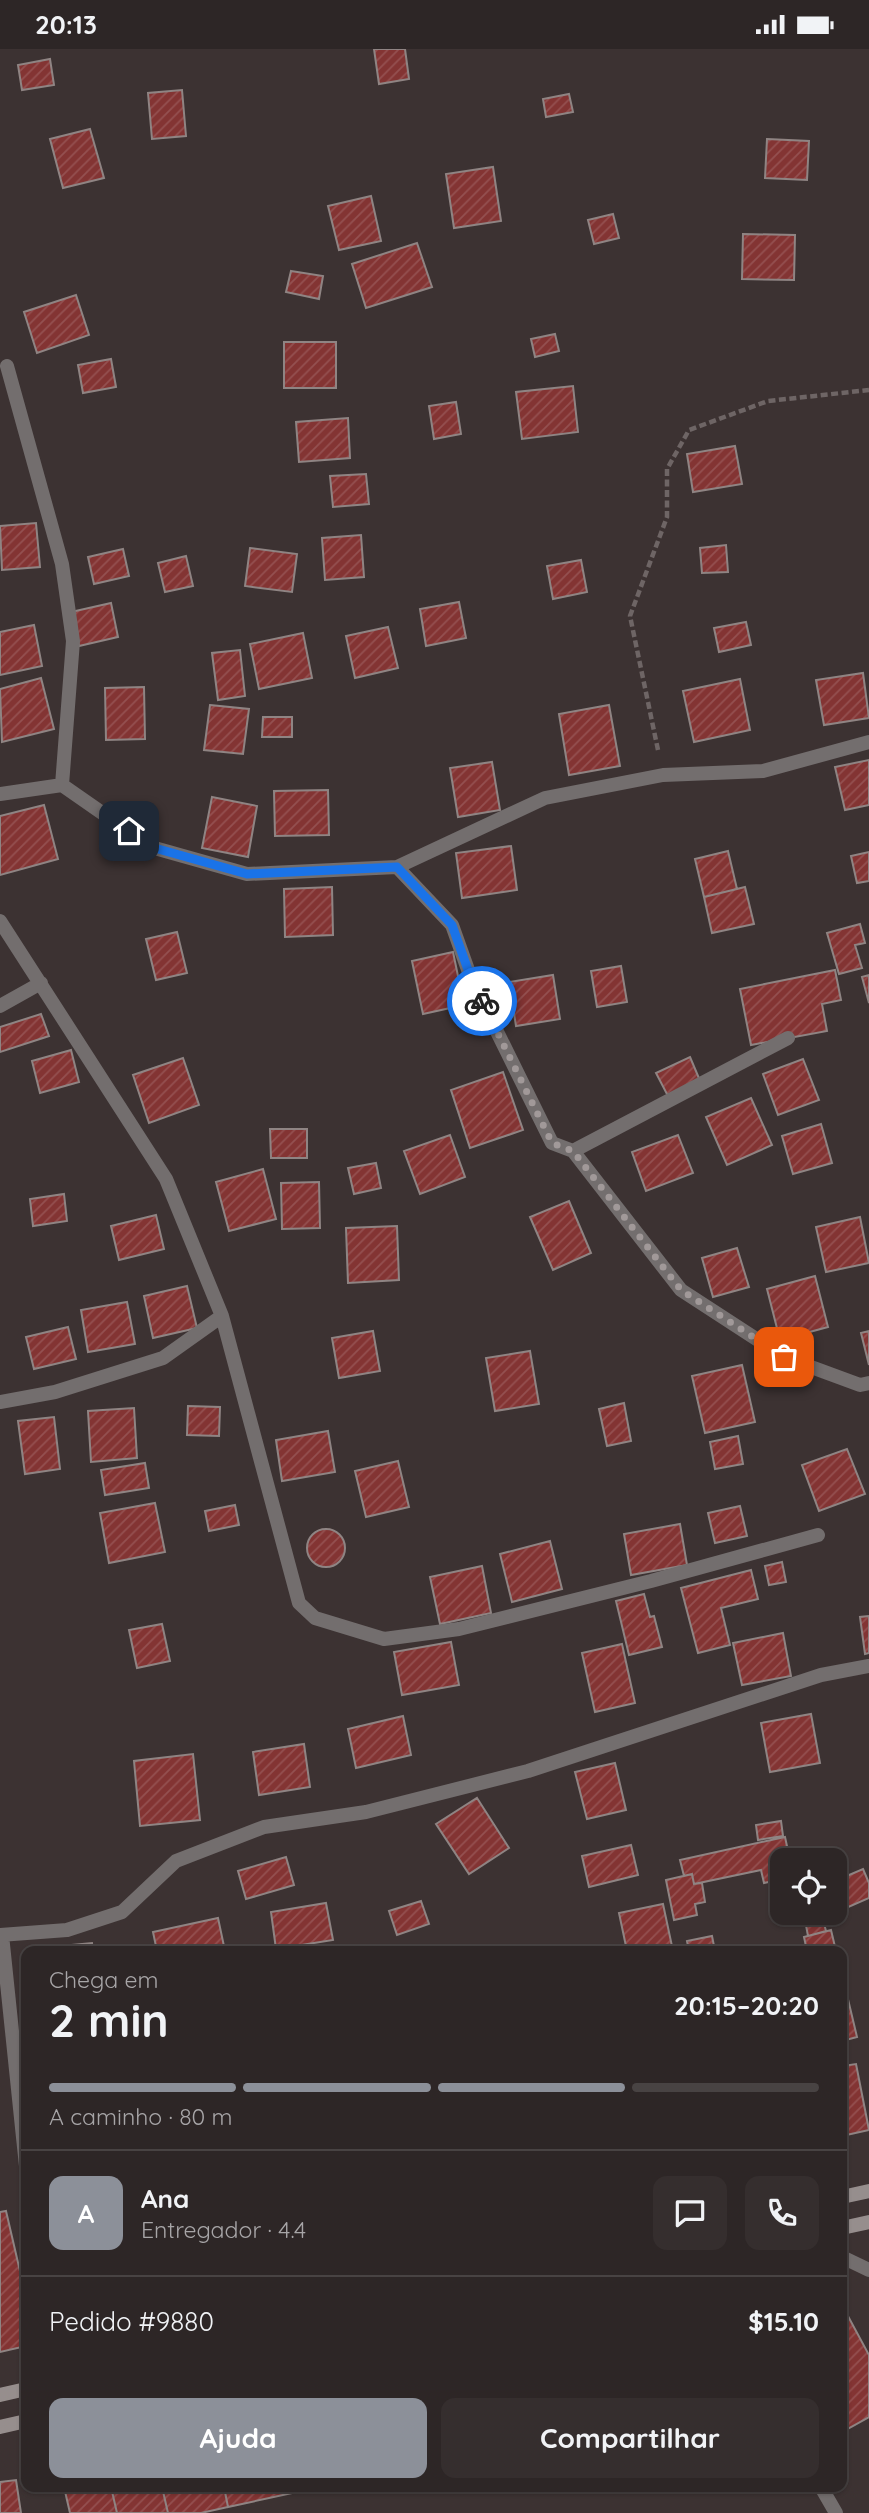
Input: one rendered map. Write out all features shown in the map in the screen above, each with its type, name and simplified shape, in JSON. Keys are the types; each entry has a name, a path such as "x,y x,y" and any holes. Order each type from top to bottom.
{"main road":[{"path":"847,2196 869,2190"},
{"path":"847,2227 869,2222"},
{"path":"0,2395 21,2390"},
{"path":"0,2427 21,2422"}],"street":[{"path":"7,366 62,564 73,641 62,785"},
{"path":"0,794 62,785 151,847 247,874 397,867 545,798 663,775 763,771 869,742"},
{"path":"397,867 452,925 472,981 552,1143 573,1151 681,1290 784,1357 860,1385 869,1383"},
{"path":"0,921 166,1179 222,1316 299,1603 315,1618 384,1639 459,1629 651,1581 818,1535"},
{"path":"0,1006 41,983"},
{"path":"573,1151 788,1038"},
{"path":"0,1402 55,1392 163,1358 222,1316"},
{"path":"21,2120 1,1935 66,1930 122,1912 176,1861 264,1827 366,1812 528,1771 821,1675 869,1666"},
{"path":"847,2259 869,2270"},
{"path":"824,2492 836,2513"}],"path":[{"path":"663,775 630,616 667,517 667,469 690,430 768,401 869,390"}],"building":[{"path":"374,49 405,49 409,79 379,84"},
{"path":"50,59 54,85 22,90 18,65"},
{"path":"182,90 186,136 152,139 148,93"},
{"path":"569,94 573,112 546,117 543,99"},
{"path":"90,129 104,178 63,188 50,139"},
{"path":"767,139 809,141 807,180 765,178"},
{"path":"493,167 501,221 454,228 446,174"},
{"path":"371,196 381,241 339,250 328,206"},
{"path":"613,214 619,238 594,244 588,220"},
{"path":"743,234 795,235 794,280 742,279"},
{"path":"417,243 432,287 366,308 352,264"},
{"path":"291,271 323,276 319,299 286,292"},
{"path":"76,295 89,335 37,353 24,312"},
{"path":"555,334 559,351 535,357 531,339"},
{"path":"284,342 336,342 336,388 284,388"},
{"path":"111,359 116,387 83,393 78,365"},
{"path":"573,386 578,432 522,439 516,392"},
{"path":"456,402 461,434 434,439 429,406"},
{"path":"348,418 350,458 299,462 296,422"},
{"path":"735,446 742,484 693,492 687,454"},
{"path":"366,474 369,504 333,507 330,476"},
{"path":"36,523 40,567 2,570 0,526"},
{"path":"361,535 364,577 325,580 322,538"},
{"path":"726,545 728,572 702,573 700,548"},
{"path":"250,548 297,554 292,592 245,586"},
{"path":"123,549 129,576 94,584 88,557"},
{"path":"186,556 193,586 165,592 158,563"},
{"path":"581,560 587,592 553,599 547,566"},
{"path":"459,602 466,638 426,646 420,609"},
{"path":"111,603 118,637 79,646 71,612"},
{"path":"746,622 751,645 719,652 714,628"},
{"path":"34,625 42,666 0,675 0,632"},
{"path":"388,627 398,668 355,678 346,636"},
{"path":"303,633 312,678 259,689 250,644"},
{"path":"240,650 245,696 218,700 212,653"},
{"path":"863,673 869,718 824,725 816,680"},
{"path":"41,678 54,729 2,742 0,689"},
{"path":"740,679 750,730 694,742 683,691"},
{"path":"144,687 145,739 106,740 105,688"},
{"path":"210,705 249,709 243,754 204,750"},
{"path":"609,705 620,766 569,775 559,714"},
{"path":"263,717 292,717 292,737 262,737"},
{"path":"869,760 869,805 845,810 835,767"},
{"path":"492,762 500,810 458,817 450,768"},
{"path":"328,790 329,835 275,836 274,791"},
{"path":"212,797 257,806 248,857 202,848"},
{"path":"44,805 58,859 0,875 0,816"},
{"path":"511,846 517,890 462,898 456,853"},
{"path":"728,851 737,889 704,897 695,859"},
{"path":"869,852 869,881 857,883 851,856"},
{"path":"332,887 333,935 285,937 284,889"},
{"path":"745,887 754,924 712,933 704,897"},
{"path":"860,924 865,943 855,945 862,968 839,974 827,933"},
{"path":"177,932 187,973 156,980 146,939"},
{"path":"453,952 464,1005 423,1014 412,961"},
{"path":"621,966 627,1002 597,1007 591,971"},
{"path":"835,970 841,1000 822,1004 827,1031 751,1045 740,989"},
{"path":"553,975 560,1019 516,1026 509,982"},
{"path":"869,975 869,1003 862,977"},
{"path":"41,1014 49,1036 0,1052 0,1027"},
{"path":"71,1050 79,1082 40,1093 32,1061"},
{"path":"690,1057 701,1083 669,1098 656,1073"},
{"path":"183,1058 199,1105 149,1123 133,1075"},
{"path":"803,1059 819,1100 778,1115 763,1074"},
{"path":"503,1072 523,1130 470,1148 451,1090"},
{"path":"751,1098 772,1145 727,1165 706,1117"},
{"path":"821,1124 832,1163 793,1174 782,1136"},
{"path":"270,1129 307,1129 307,1158 271,1158"},
{"path":"450,1135 465,1177 420,1194 404,1151"},
{"path":"678,1135 693,1173 646,1191 632,1152"},
{"path":"376,1163 381,1188 354,1194 348,1168"},
{"path":"263,1169 276,1219 229,1231 216,1182"},
{"path":"319,1182 320,1228 282,1229 281,1183"},
{"path":"64,1194 67,1221 33,1226 30,1199"},
{"path":"569,1201 591,1253 553,1270 530,1217"},
{"path":"156,1215 164,1249 119,1260 111,1226"},
{"path":"860,1217 869,1263 826,1272 816,1227"},
{"path":"397,1226 399,1280 348,1283 346,1228"},
{"path":"737,1248 749,1287 713,1297 702,1258"},
{"path":"815,1276 828,1327 780,1340 767,1289"},
{"path":"187,1286 197,1328 153,1338 144,1296"},
{"path":"127,1302 135,1344 88,1352 81,1310"},
{"path":"68,1327 76,1359 34,1369 26,1337"},
{"path":"373,1331 380,1371 339,1378 332,1338"},
{"path":"869,1331 869,1365 861,1333"},
{"path":"530,1351 539,1404 495,1411 486,1358"},
{"path":"742,1365 755,1422 705,1433 692,1376"},
{"path":"624,1403 631,1441 607,1446 599,1409"},
{"path":"188,1406 220,1407 219,1436 187,1435"},
{"path":"134,1408 137,1458 91,1462 88,1411"},
{"path":"54,1417 60,1469 25,1474 18,1421"},
{"path":"328,1431 335,1472 282,1481 276,1440"},
{"path":"738,1436 743,1464 715,1469 710,1442"},
{"path":"847,1449 865,1494 819,1511 802,1465"},
{"path":"398,1461 409,1507 366,1517 355,1471"},
{"path":"145,1463 149,1488 105,1495 101,1470"},
{"path":"155,1503 165,1552 109,1563 100,1513"},
{"path":"235,1505 239,1525 209,1531 205,1511"},
{"path":"740,1506 747,1536 715,1543 708,1513"},
{"path":"680,1524 687,1565 631,1575 624,1534"},
{"path":"326,1529 339,1535 345,1548 339,1561 326,1567 313,1561 307,1548 313,1535"},
{"path":"550,1541 562,1589 512,1602 500,1554"},
{"path":"782,1562 786,1582 769,1585 765,1566"},
{"path":"482,1566 491,1613 440,1624 430,1577"},
{"path":"751,1570 758,1599 721,1608 730,1645 698,1653 681,1588"},
{"path":"644,1594 650,1617 654,1616 662,1647 629,1655 616,1601"},
{"path":"869,1616 869,1653 865,1654 860,1617"},
{"path":"162,1624 170,1661 137,1668 129,1630"},
{"path":"783,1633 791,1676 742,1685 733,1643"},
{"path":"451,1642 459,1685 402,1695 394,1652"},
{"path":"622,1644 635,1703 595,1712 582,1653"},
{"path":"811,1714 820,1763 770,1772 761,1723"},
{"path":"403,1716 411,1755 356,1768 348,1729"},
{"path":"304,1744 310,1787 259,1795 253,1752"},
{"path":"193,1754 200,1820 140,1826 134,1761"},
{"path":"615,1763 626,1810 587,1819 575,1772"},
{"path":"477,1798 509,1848 469,1874 436,1824"},
{"path":"781,1821 783,1836 758,1840 756,1825"},
{"path":"785,1837 787,1848 770,1848 770,1882 764,1883 761,1870 694,1884 692,1874 684,1876 680,1860"},
{"path":"631,1845 638,1875 589,1887 582,1856"},
{"path":"286,1857 294,1885 246,1899 238,1871"},
{"path":"863,1869 869,1883 869,1898 847,1908 847,1876"},
{"path":"692,1874 694,1884 702,1883 705,1902 695,1904 697,1915 674,1920 666,1880"},
{"path":"421,1901 429,1924 397,1935 389,1911"},
{"path":"326,1903 333,1940 276,1946 271,1912"},
{"path":"663,1904 672,1946 626,1946 619,1913"},
{"path":"218,1918 224,1946 156,1946 153,1932"},
{"path":"806,1925 824,1925 826,1931 808,1936"},
{"path":"831,1930 835,1946 806,1946 804,1937"},
{"path":"712,1936 714,1946 688,1946 687,1941"},
{"path":"92,1943 92,1946 61,1946"},
{"path":"847,1995 857,2037 847,2040"},
{"path":"856,2064 869,2130 847,2135 847,2065"},
{"path":"6,2211 21,2276 21,2347 0,2352 0,2212"},
{"path":"847,2314 869,2355 869,2417 847,2429"},
{"path":"16,2480 21,2513 0,2513 0,2482"},
{"path":"65,2492 112,2492 117,2513 70,2513"},
{"path":"112,2492 163,2492 168,2513 117,2513"},
{"path":"163,2492 225,2492 228,2507 201,2513 168,2513"},
{"path":"225,2492 297,2492 228,2507"}],"way so far":[{"path":"482,1001 552,1143 573,1151 681,1290 784,1357"}],"route":[{"path":"129,831 151,847 247,874 397,867 452,925 482,1001"}]}
